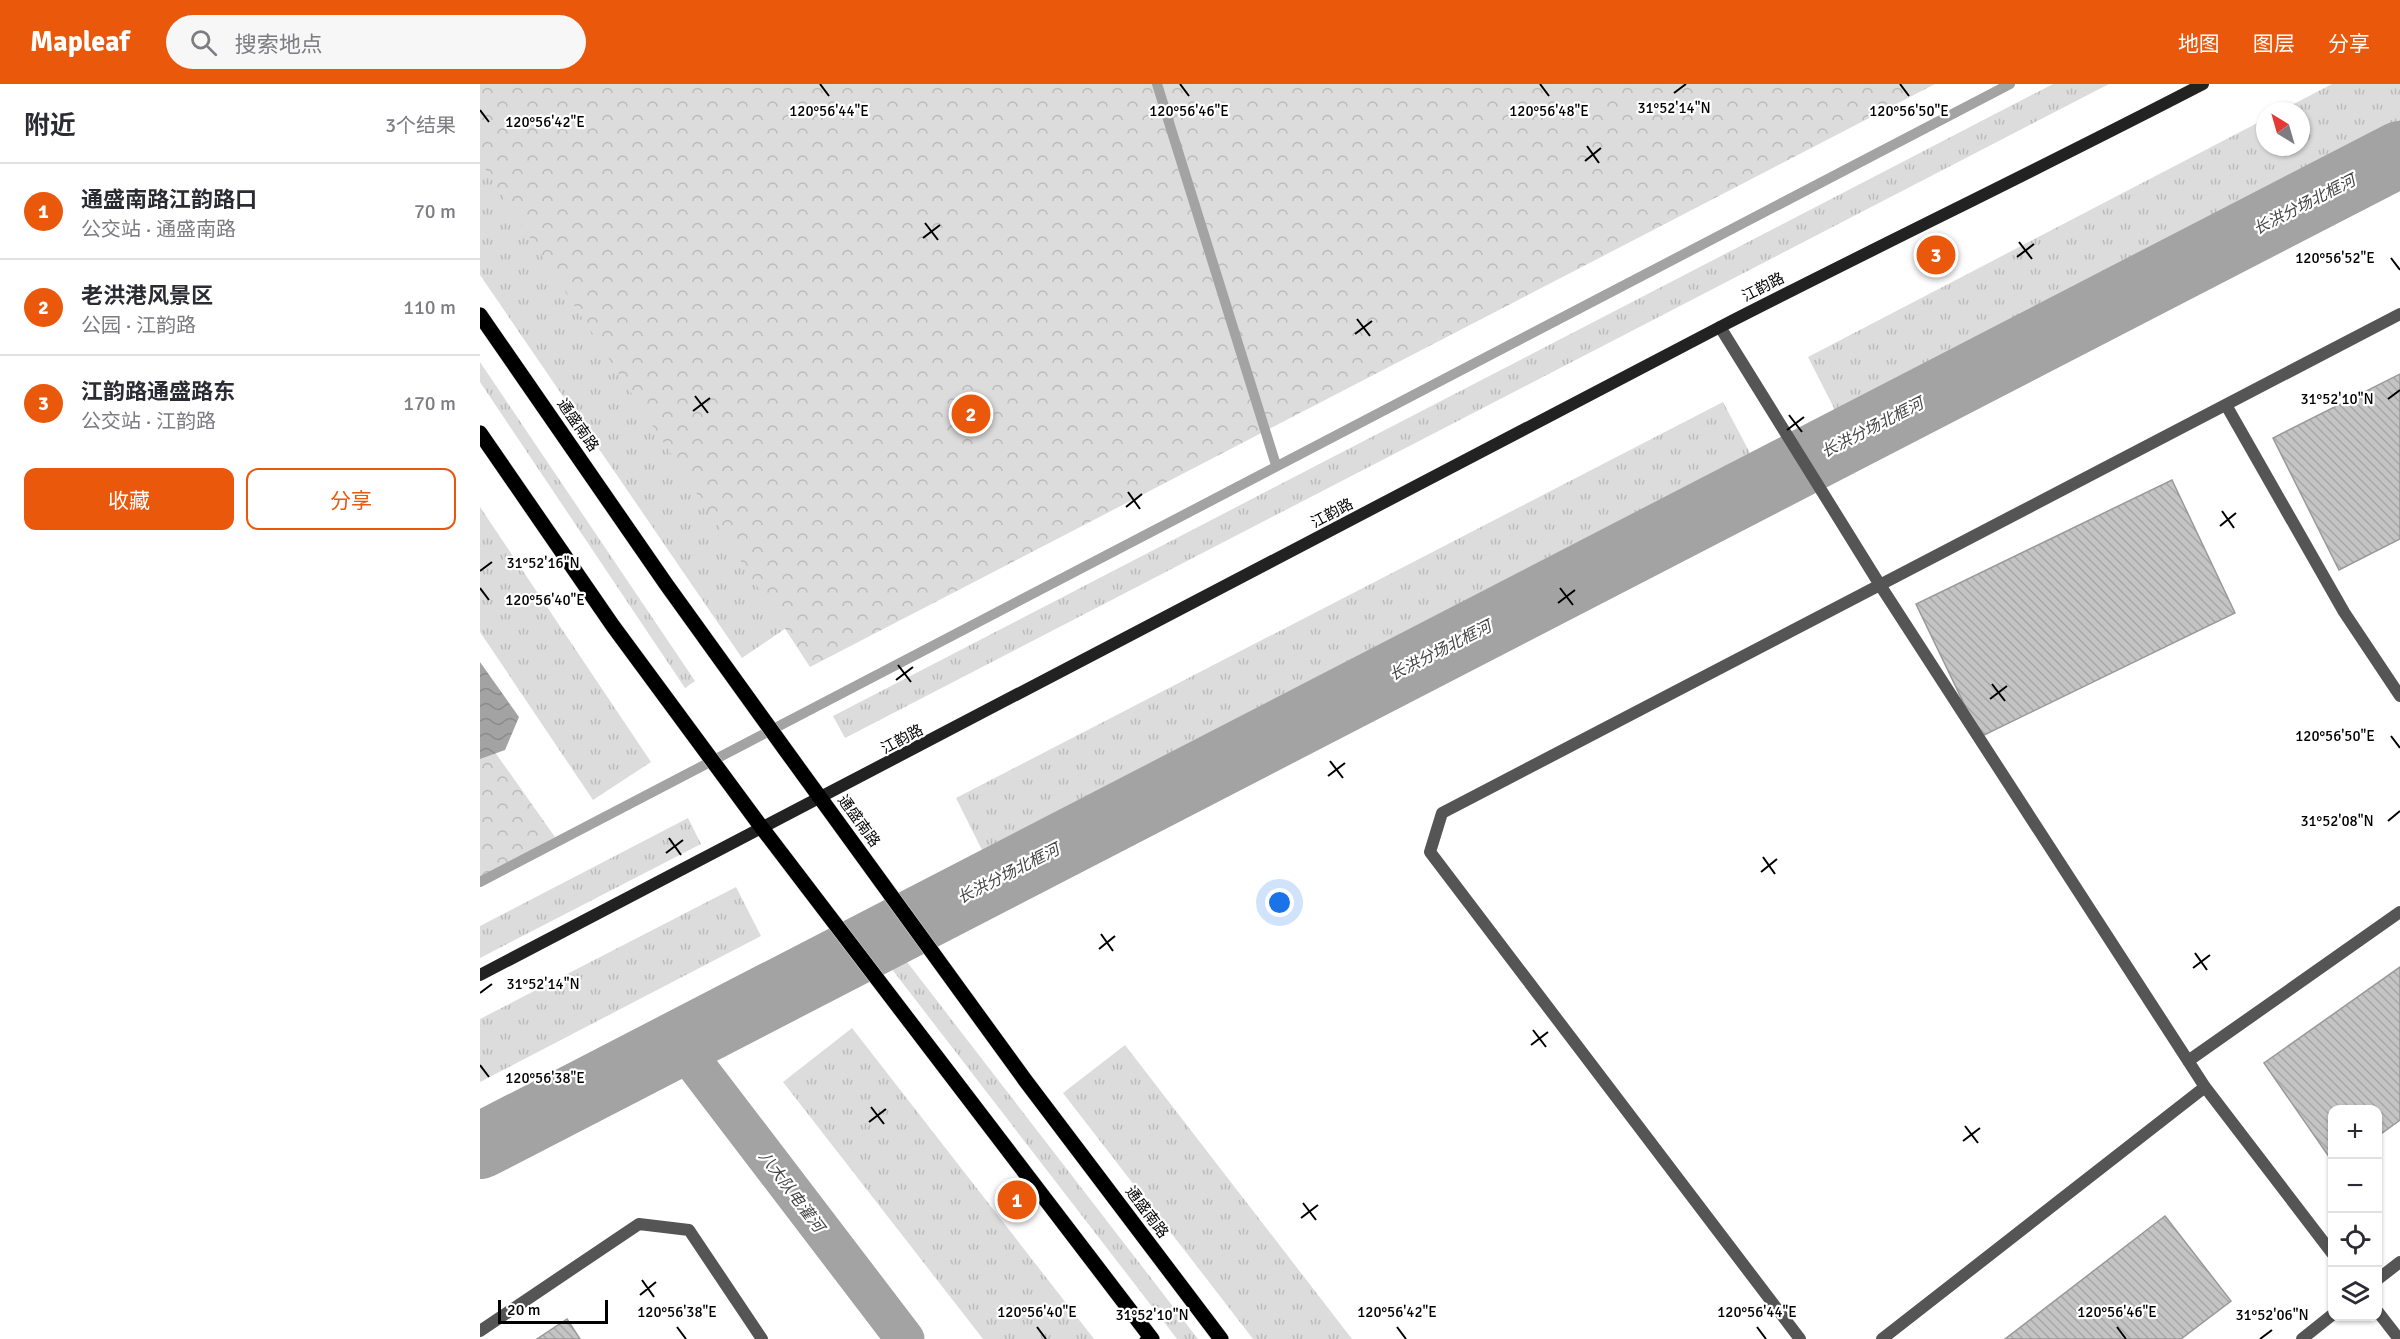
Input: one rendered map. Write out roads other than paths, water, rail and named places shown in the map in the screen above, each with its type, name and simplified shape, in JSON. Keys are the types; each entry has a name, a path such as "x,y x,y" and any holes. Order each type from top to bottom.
{"main road":[{"name":"通盛南路","path":"480,315 666,584 784,748 1025,1080 1221,1339"},
{"path":"480,433 613,626 762,828 1152,1339"}],"street":[{"name":"江韵路","path":"480,975 1720,327 1913,228 2072,152 2203,84"}],"lane":[{"path":"1800,1339 1430,852 1442,813 2400,314"},
{"path":"1720,327 1880,585 2205,1087 2328,1248"},
{"path":"2226,405 2344,612 2400,696"},
{"path":"2188,1061 2400,912"},
{"path":"1882,1339 2205,1087"},
{"path":"480,1331 639,1224 689,1230 762,1339"},
{"path":"2382,1276 2400,1262"},
{"path":"2382,1317 2399,1339"},
{"path":"2302,1339 2328,1318"}],"water":[{"path":"480,662 519,717 505,750 480,759"}],"waterway":[{"path":"1157,84 1276,465"},
{"path":"480,882 2010,84"},
{"name":"长洪分场北框河","path":"480,1146 2400,154"},
{"name":"八大队电灌河","path":"679,1043 905,1339"}],"place":[{"name":"江韵路通盛路东","path":"1936,255"},
{"name":"老洪港风景区","path":"971,414"},
{"name":"通盛南路江韵路口","path":"1017,1200"}]}
